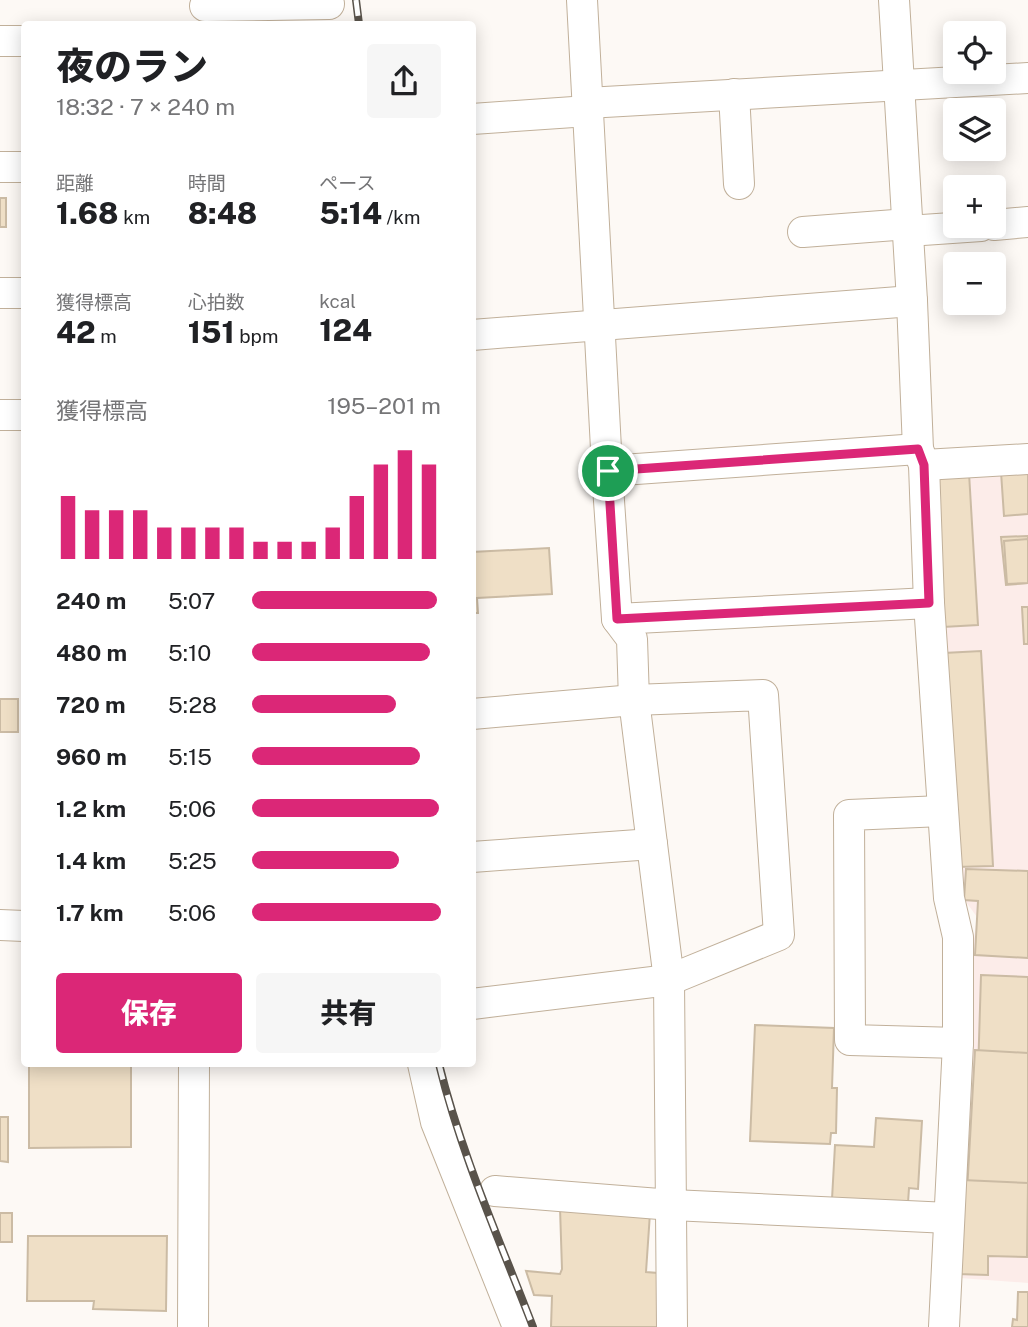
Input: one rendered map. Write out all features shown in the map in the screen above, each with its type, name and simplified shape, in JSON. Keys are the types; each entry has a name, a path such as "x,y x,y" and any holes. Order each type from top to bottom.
{"street":[{"path":"582,0 617,619 632,639 634,700 669,980 672,1327"},
{"path":"894,0 942,811 949,898 958,937 958,1043 944,1327"},
{"path":"205,10 329,4"},
{"path":"0,41 21,41"},
{"path":"476,119 734,94 1028,78"},
{"path":"734,94 739,184"},
{"path":"0,167 21,167"},
{"path":"1006,224 1028,222"},
{"path":"803,232 943,227"},
{"path":"0,293 21,293"},
{"path":"476,335 912,301"},
{"path":"0,415 21,415"},
{"path":"608,471 921,457 1028,459"},
{"path":"617,619 929,603"},
{"path":"476,715 634,700 763,695 779,935 669,980 476,1004"},
{"path":"942,811 849,815 850,1040 958,1043"},
{"path":"476,857 652,844"},
{"path":"0,925 21,926"},
{"path":"193,1327 194,1067"},
{"path":"424,1067 436,1122 517,1327"},
{"path":"495,1191 672,1205 949,1218"}],"shaded area":[{"path":"1028,468 1028,1283 960,1278 973,946 977,917 961,895 935,473"}],"building":[{"path":"0,198 6,198 6,227 0,227"},
{"path":"1028,470 1028,514 1004,516 1001,472"},
{"path":"969,473 978,625 943,627 934,482 941,475"},
{"path":"1028,536 1028,583 1006,585 1001,537"},
{"path":"1028,539 1028,583 1007,584 1004,541"},
{"path":"549,548 552,594 477,598 476,613 476,552"},
{"path":"1022,607 1028,607 1028,644 1024,644"},
{"path":"981,651 993,866 956,867 944,653"},
{"path":"0,699 18,699 18,732 0,732"},
{"path":"966,869 1028,871 1028,958 975,955 978,901 964,900"},
{"path":"981,975 1028,977 1028,1175 975,1172"},
{"path":"755,1025 834,1028 832,1088 837,1088 836,1133 831,1133 830,1144 750,1141"},
{"path":"975,1050 1028,1053 1028,1248 964,1245"},
{"path":"29,1067 131,1067 131,1147 29,1148"},
{"path":"0,1117 8,1117 8,1162 0,1161"},
{"path":"876,1118 922,1121 918,1189 909,1188 908,1203 832,1199 835,1145 874,1147"},
{"path":"962,1180 1028,1183 1027,1257 988,1256 988,1275 958,1274"},
{"path":"560,1208 650,1213 646,1272 658,1273 657,1327 551,1327 552,1296 534,1295 526,1271 560,1274"},
{"path":"0,1213 12,1213 12,1242 0,1242"},
{"path":"28,1236 167,1236 166,1311 93,1309 94,1301 27,1301"},
{"path":"1018,1292 1028,1292 1028,1327 1012,1327 1013,1319 1017,1320"}],"railway":[{"path":"356,0 359,21"},
{"path":"440,1067 458,1131 533,1327"}],"route":[{"path":"918,449 924,465 929,603 617,619 608,471 918,449"}]}
